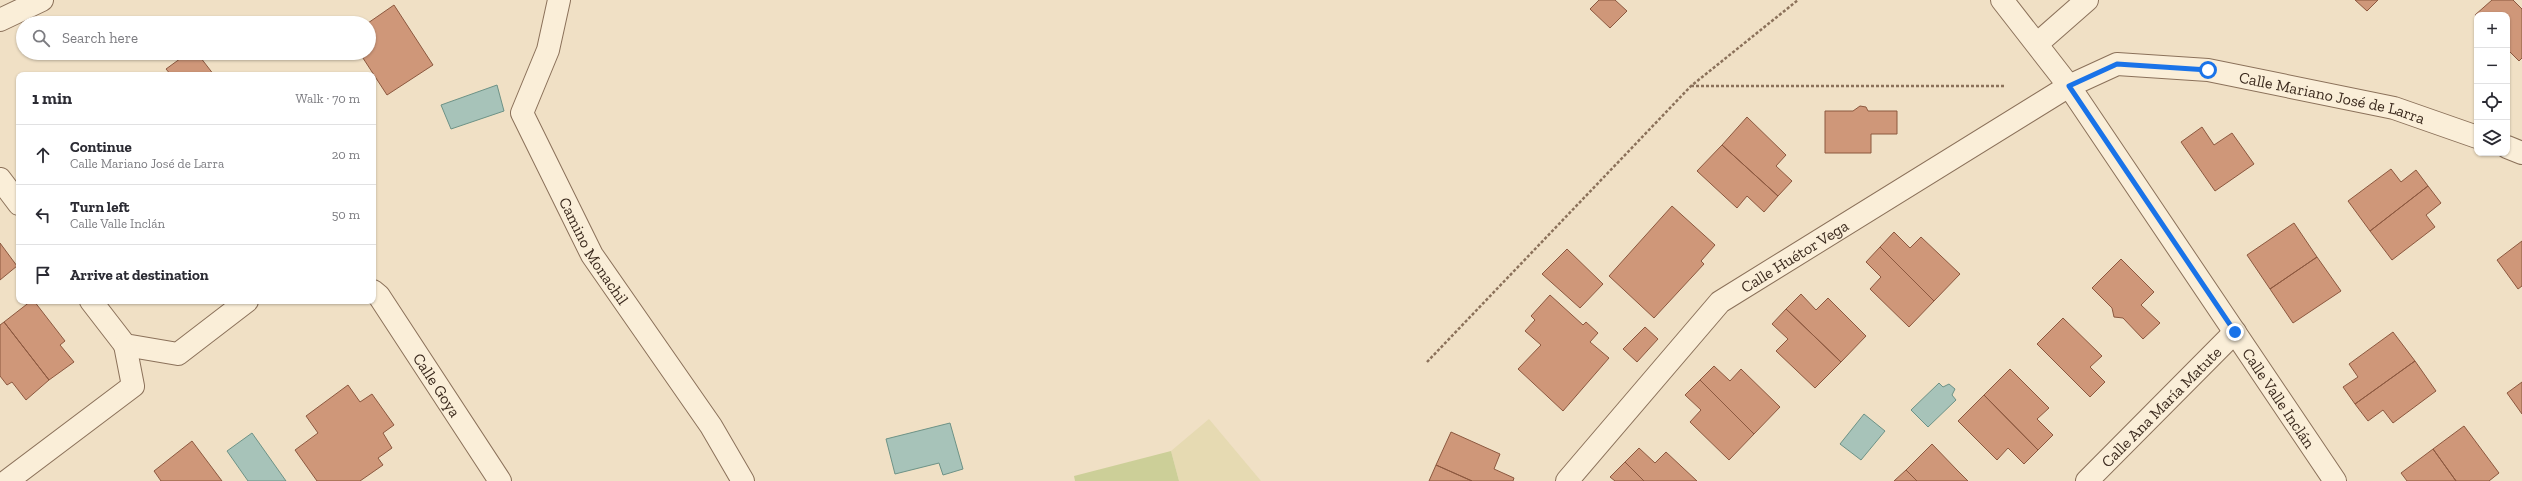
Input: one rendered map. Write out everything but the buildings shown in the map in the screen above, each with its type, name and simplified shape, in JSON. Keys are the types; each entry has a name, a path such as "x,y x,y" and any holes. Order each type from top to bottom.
{"street":[{"path":"0,20 42,0"},
{"name":"Camino Monachil","path":"559,0 548,50 522,113 592,255 711,426 743,481"},
{"name":"Calle Valle Inclán","path":"2002,0 2038,43 2069,86 2335,481"},
{"path":"2038,43 2087,0"},
{"name":"Calle Mariano José de Larra","path":"2069,86 2117,64 2208,70 2394,108 2474,136"},
{"name":"Calle Huétor Vega","path":"1567,481 1720,302 2069,86"},
{"path":"2510,149 2522,153"},
{"path":"0,179 16,200"},
{"name":"Calle Goya","path":"376,294 407,337 500,481"},
{"path":"7,481 133,386 125,345 94,304"},
{"path":"125,345 178,354 244,304"},
{"name":"Calle Ana María Matute","path":"2087,481 2235,332"}],"path":[{"path":"1427,362 1691,86 1798,0"},
{"path":"1691,86 2006,86"}],"shaded area":[{"path":"1209,419 1261,481 1179,481 1171,451"}],"green space":[{"path":"1171,451 1179,481 1075,481 1074,476"}],"water":[{"path":"497,85 504,111 451,129 441,105"},
{"path":"1939,383 1943,387 1949,384 1955,389 1952,395 1956,400 1928,427 1911,410"},
{"path":"1864,414 1885,431 1861,460 1840,444"},
{"path":"950,423 963,469 943,475 939,463 895,474 886,439"},
{"path":"252,433 286,481 248,481 227,451"}],"route":[{"path":"2208,70 2117,64 2069,86 2235,332"}]}
